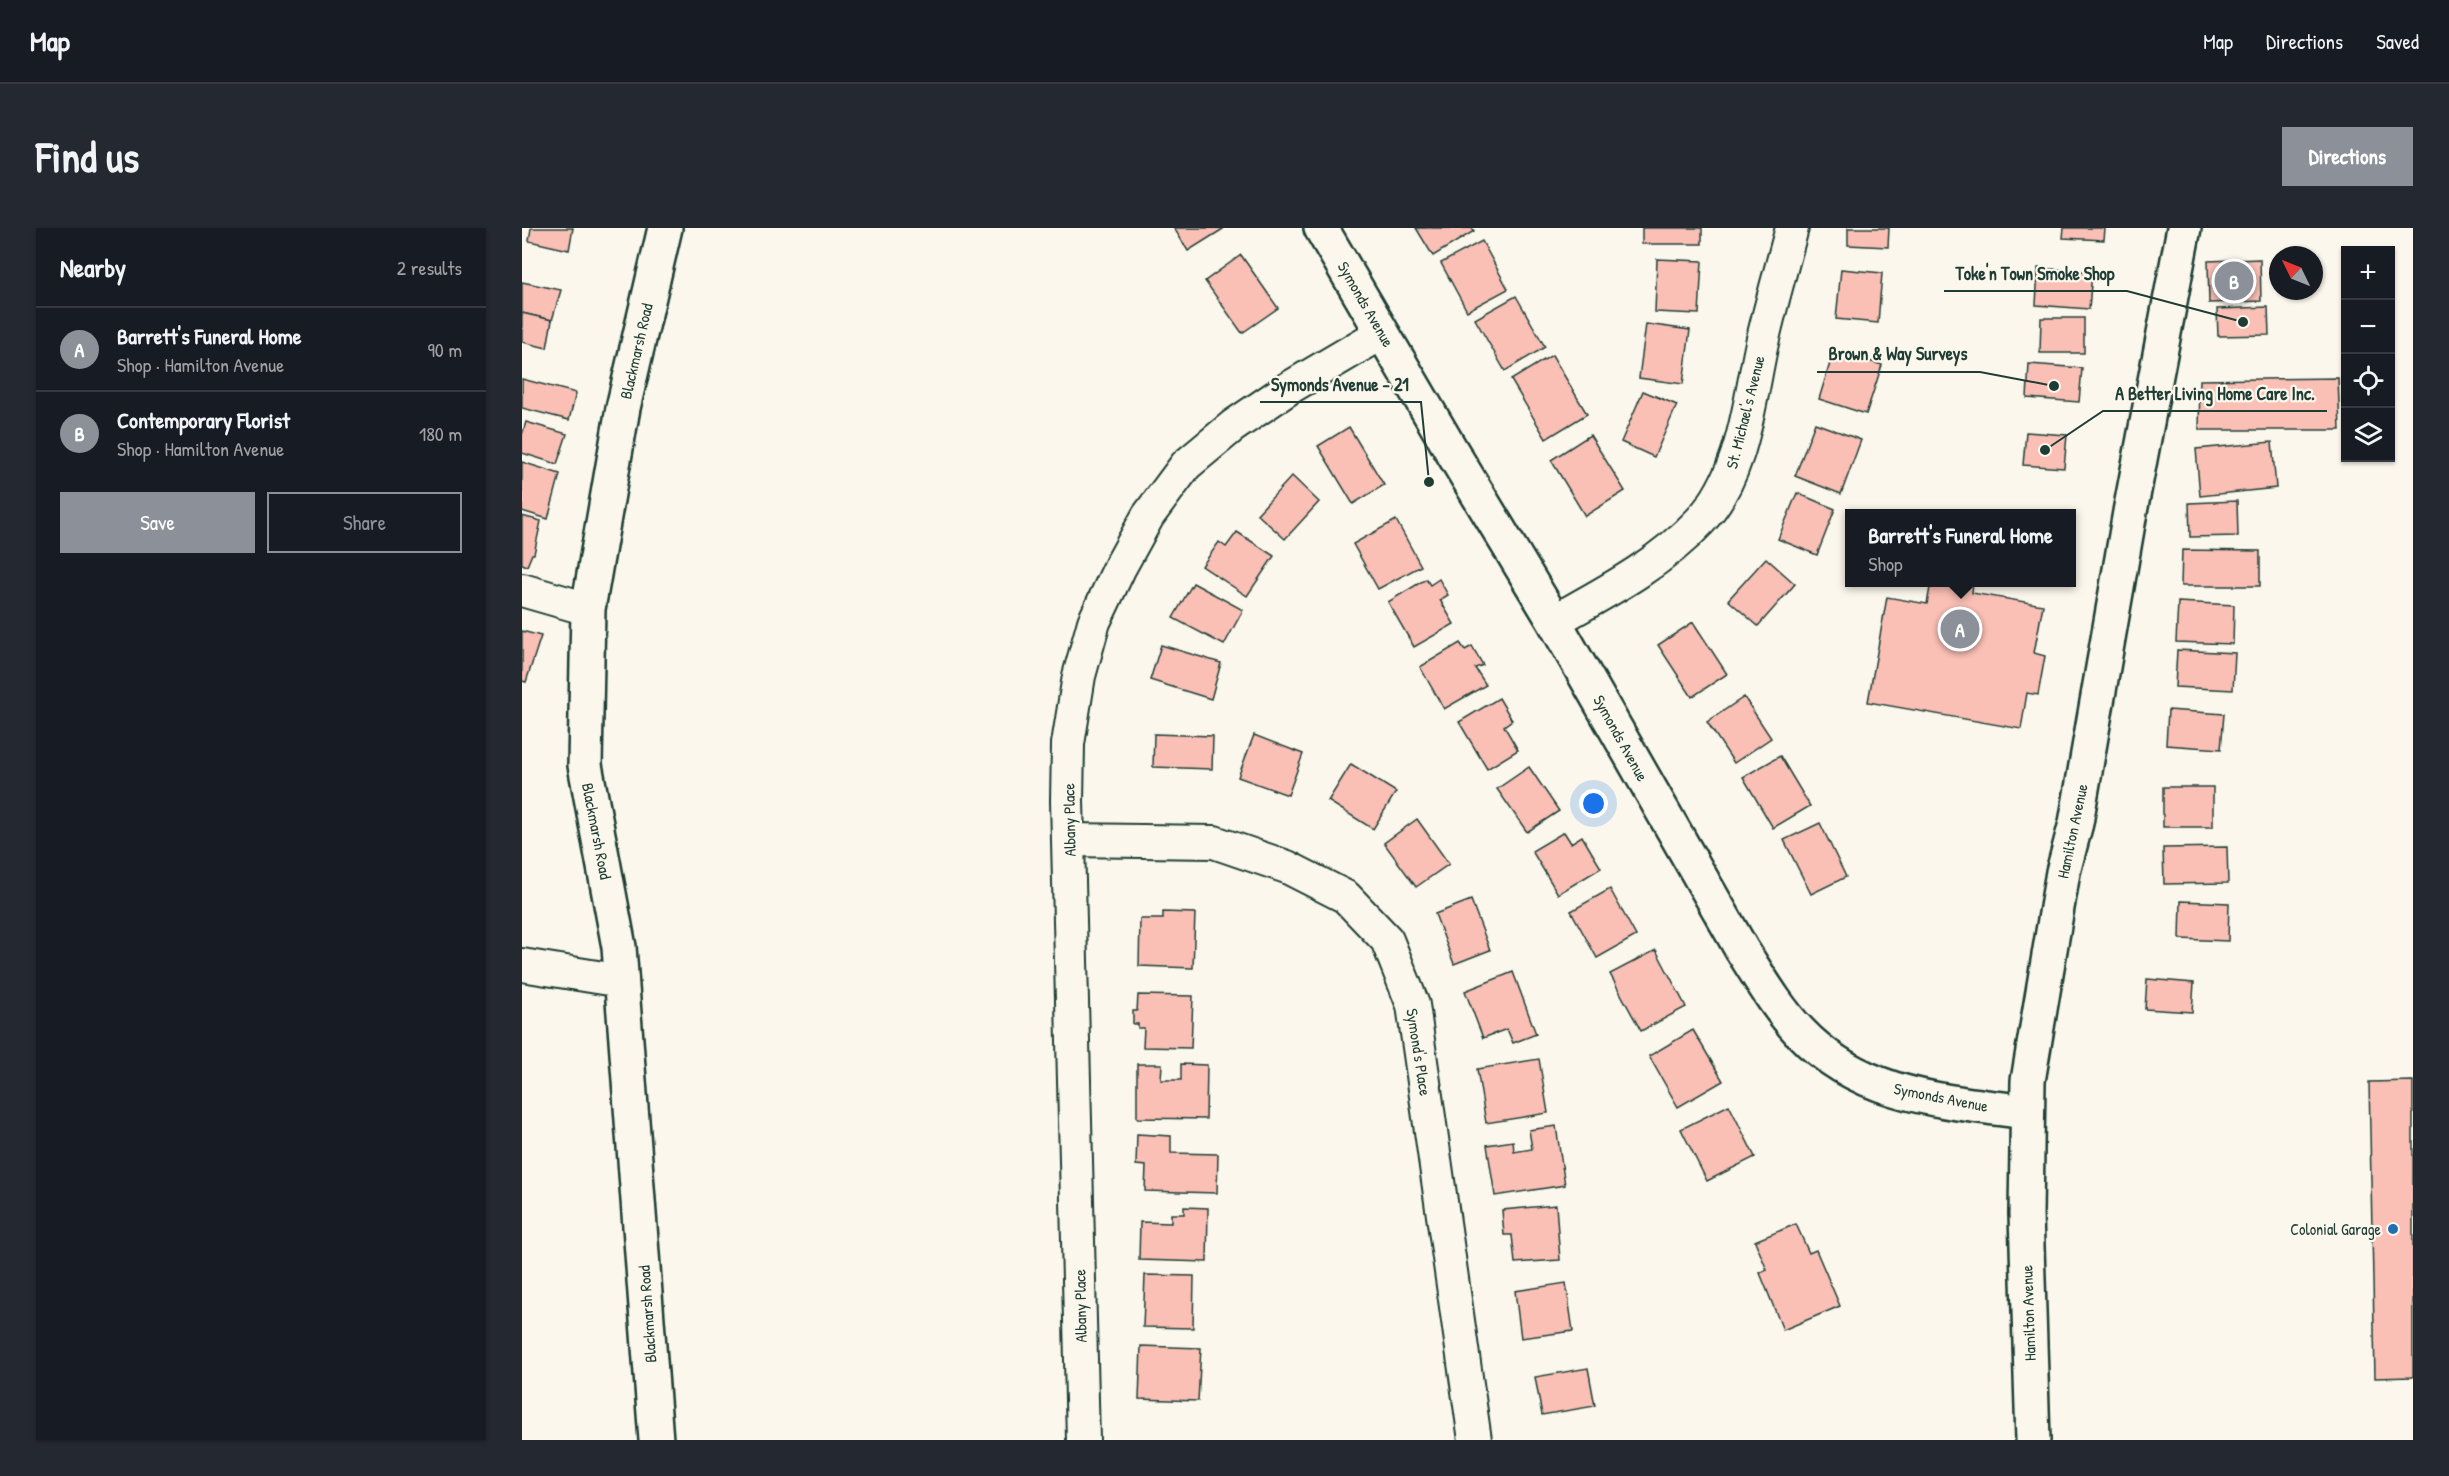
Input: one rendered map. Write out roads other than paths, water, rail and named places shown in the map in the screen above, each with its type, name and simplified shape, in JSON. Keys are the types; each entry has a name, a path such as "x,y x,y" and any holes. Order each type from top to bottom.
{"street":[{"name":"Blackmarsh Road","path":"656,1440 619,947 585,765 588,609 623,408 665,228"},
{"name":"Symonds Avenue","path":"1322,228 1554,621 1736,940 1774,1000 1798,1030 1820,1052 1846,1070 1874,1083 1912,1095 2027,1112"},
{"name":"St. Michael's Avenue","path":"1554,621 1621,584 1664,554 1701,520 1727,483 1744,429 1763,340 1792,228"},
{"name":"Hamilton Avenue","path":"2033,1440 2028,1322 2028,1081 2063,872 2076,823 2130,512 2184,228"},
{"name":"Albany Place","path":"1083,1440 1067,801 1068,744 1079,676 1094,622 1148,516 1186,465 1233,426 1288,388 1382,333"},
{"path":"522,590 588,609"},
{"name":"Symond's Place","path":"1069,840 1214,843 1287,867 1346,897 1387,940 1413,1005 1475,1440"},
{"path":"522,965 622,981"}],"place":[{"name":"Contemporary Florist","path":"2234,281"},
{"name":"Toke'n Town Smoke Shop","path":"2243,322"},
{"name":"Brown & Way Surveys","path":"2054,386"},
{"name":"A Better Living Home Care Inc.","path":"2045,450"},
{"name":"Symonds Avenue - 21","path":"1429,482"},
{"name":"Barrett's Funeral Home","path":"1960,629"},
{"name":"Colonial Garage","path":"2393,1229"}]}
